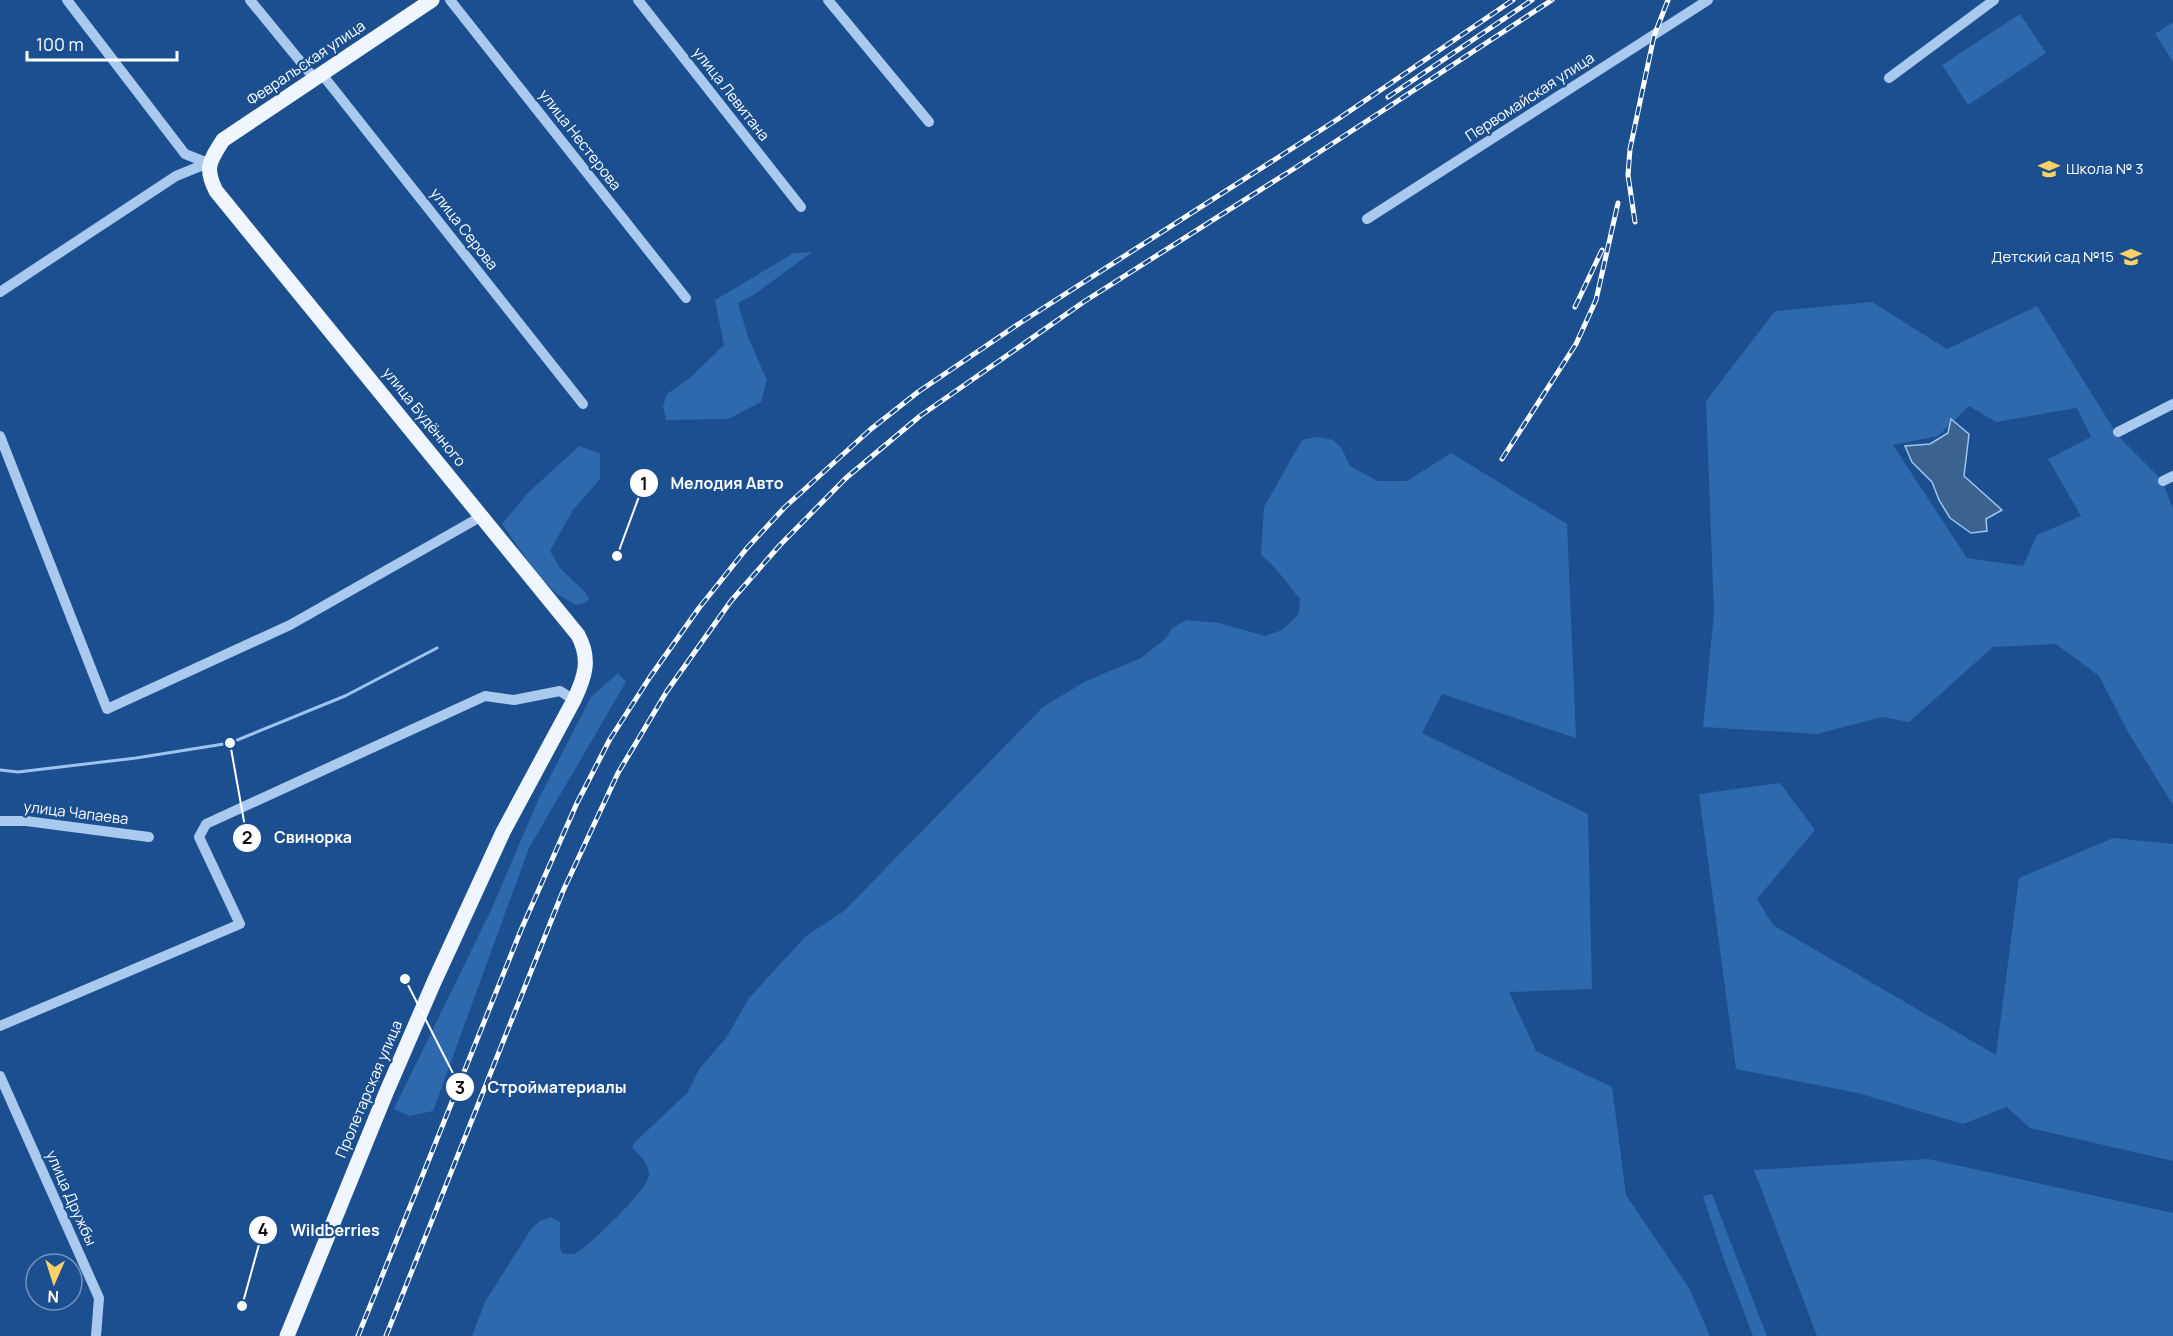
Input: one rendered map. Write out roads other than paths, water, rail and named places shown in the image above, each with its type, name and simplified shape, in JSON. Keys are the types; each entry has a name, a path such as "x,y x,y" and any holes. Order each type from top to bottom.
{"main road":[{"name":"Февральская улица","path":"208,164 223,140 432,0"},
{"name":"улица Будённого","path":"208,164 210,179 216,191 578,635 584,646 586,669 583,682 574,700"},
{"name":"Пролетарская улица","path":"287,1336 434,982 502,832 574,700"}],"street":[{"path":"67,0 185,154 208,164"},
{"name":"улица Серова","path":"250,0 317,76 583,404"},
{"name":"улица Нестерова","path":"450,0 686,298"},
{"name":"улица Левитана","path":"638,0 801,207"},
{"path":"828,0 929,122"},
{"name":"Первомайская улица","path":"1367,219 1708,0"},
{"path":"1889,78 1994,0"},
{"path":"0,292 176,176 208,164"},
{"path":"2118,432 2173,404"},
{"path":"0,436 107,709 290,625 482,516"},
{"path":"0,1026 240,924 200,837 206,824 485,696 514,700 560,692 574,700"},
{"name":"улица Чапаева","path":"0,820 26,821 149,837"},
{"name":"улица Дружбы","path":"0,1076 99,1298 96,1336"}],"waterway":[{"path":"0,770 18,772 136,758 230,743 345,696 437,648"}],"railway":[{"path":"358,1336 521,930 577,803 610,739 650,677 699,608 747,548 785,507 871,429 918,392 1020,323 1338,119 1513,0"},
{"path":"1388,97 1532,0"},
{"path":"386,1336 563,891 618,773 667,691 731,601 780,545 846,478 920,416 1085,301 1295,168 1552,0"},
{"path":"1635,222 1628,175 1630,149 1654,36 1668,0"},
{"path":"1502,459 1576,344 1596,300 1618,203"},
{"path":"1575,307 1602,250"}],"place":[{"name":"Школа № 3","path":"2049,169"},
{"name":"Детский сад №15","path":"2131,257"},
{"name":"Мелодия Авто","path":"617,556"},
{"name":"Свинорка","path":"230,743"},
{"name":"Стройматериалы","path":"405,979"},
{"name":"Wildberries","path":"242,1306"}]}
